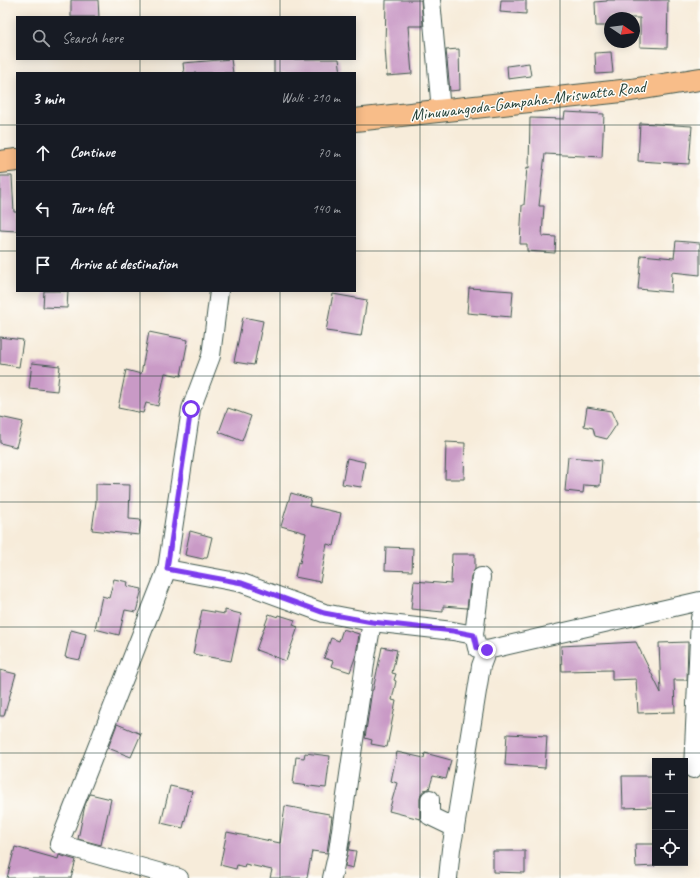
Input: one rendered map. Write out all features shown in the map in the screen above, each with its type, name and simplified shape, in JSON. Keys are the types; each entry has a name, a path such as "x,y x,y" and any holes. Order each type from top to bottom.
{"main road":[{"name":"Minuwangoda-Gampaha-Mriswatta Road","path":"356,120 631,90 700,79"},
{"path":"0,162 16,160"}],"street":[{"path":"431,0 442,111"},
{"path":"179,878 59,844 167,569 191,409 211,356 220,292"},
{"path":"167,569 242,583 324,613 372,622 453,631 474,635"},
{"path":"482,577 474,635 477,648 487,650 700,601"},
{"path":"693,769 700,618"},
{"path":"332,878 338,851 372,622"},
{"path":"448,878 451,849 481,666 487,650"},
{"path":"430,799 430,816 455,828"}],"building":[{"path":"71,0 98,0 99,16 71,16"},
{"path":"386,0 421,0 423,26 408,26 412,74 387,76 385,47"},
{"path":"501,0 526,0 526,14 500,12"},
{"path":"668,0 667,48 640,47 640,12 604,12 604,26 596,26 595,2"},
{"path":"459,49 460,90 450,91 446,50"},
{"path":"611,52 613,73 596,74 595,53"},
{"path":"231,60 233,72 184,72 183,63"},
{"path":"274,60 339,60 341,72 274,72"},
{"path":"529,63 531,76 508,79 507,66"},
{"path":"565,112 604,114 602,157 545,154 539,206 544,206 542,236 556,237 555,253 527,251 527,244 520,244 522,205 524,205 527,167 529,168 530,118 564,119"},
{"path":"640,123 692,126 689,164 638,161"},
{"path":"0,176 12,176 14,212 16,212 16,231 0,230"},
{"path":"676,241 700,243 700,275 672,272 671,292 638,289 641,255 674,258"},
{"path":"469,288 513,291 511,317 467,313"},
{"path":"44,292 68,292 67,308 43,307"},
{"path":"333,294 367,300 361,336 326,331"},
{"path":"243,317 263,321 254,365 234,362"},
{"path":"149,332 188,340 181,376 165,373 158,406 146,403 143,413 118,408 126,370 141,374"},
{"path":"0,337 23,340 19,367 0,364"},
{"path":"32,363 60,366 57,391 29,388"},
{"path":"587,407 611,411 617,424 607,439 595,436 593,428 584,426"},
{"path":"228,408 251,416 242,441 219,432"},
{"path":"0,417 23,422 16,447 0,443"},
{"path":"446,442 465,443 464,479 445,479"},
{"path":"568,457 602,460 600,486 584,485 583,493 565,491"},
{"path":"347,458 365,462 361,487 342,484"},
{"path":"96,484 130,485 129,519 141,520 139,535 92,530 96,502"},
{"path":"291,493 311,499 309,506 341,513 334,546 327,544 320,582 295,577 298,562 300,563 306,533 281,526"},
{"path":"190,531 212,537 207,558 203,559 185,555"},
{"path":"386,547 413,548 412,571 385,570"},
{"path":"452,554 475,554 475,569 471,576 467,608 443,606 443,612 411,609 414,581 451,584"},
{"path":"114,579 128,582 127,586 142,589 136,612 125,610 119,635 95,629 102,596 109,598"},
{"path":"202,610 225,614 225,610 241,614 231,661 193,654"},
{"path":"269,614 278,617 279,615 295,620 293,625 298,627 286,661 256,650"},
{"path":"343,629 359,634 356,655 350,672 331,666 333,661 324,658 331,638 339,641"},
{"path":"71,630 86,634 80,660 65,657"},
{"path":"636,642 661,693 659,643 688,642 687,680 674,680 675,712 638,713 636,679 612,680 612,670 562,671 561,646"},
{"path":"382,647 397,650 392,673 396,674 394,680 396,681 392,700 396,701 387,747 371,744 372,740 365,738 372,690"},
{"path":"0,670 16,674 4,716 0,716"},
{"path":"117,724 141,734 131,757 108,748"},
{"path":"507,734 547,736 545,768 505,765"},
{"path":"397,752 424,758 425,753 451,760 446,779 433,776 429,789 424,790 421,794 420,819 389,811 397,783 391,781"},
{"path":"305,753 330,756 326,788 293,784 296,757 304,758"},
{"path":"622,776 652,776 652,807 623,808"},
{"path":"170,786 192,791 183,828 161,823"},
{"path":"90,794 111,799 101,845 78,839 85,805"},
{"path":"285,806 329,814 329,816 332,816 327,853 312,851 307,878 270,878 272,870 245,864 244,867 237,865 236,869 220,865 227,832 280,843"},
{"path":"350,840 349,850 356,851 353,868 345,866"},
{"path":"635,844 652,844 652,866 655,866 636,867"},
{"path":"15,847 58,859 59,855 76,860 71,878 7,878"},
{"path":"493,851 525,851 525,873 493,872"}],"route":[{"path":"191,409 167,569 242,583 324,613 372,622 453,631 474,635 477,648 487,650"}]}
